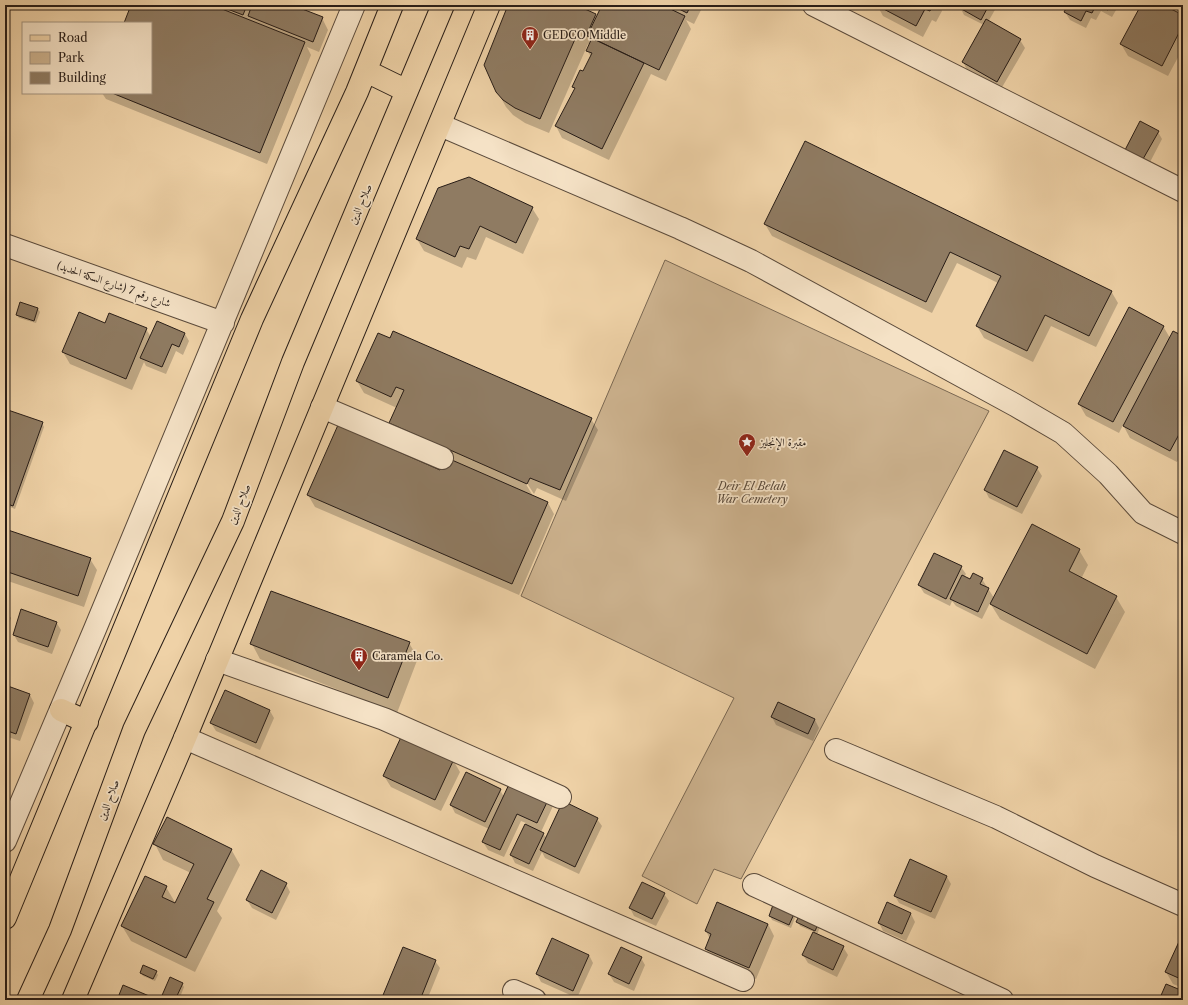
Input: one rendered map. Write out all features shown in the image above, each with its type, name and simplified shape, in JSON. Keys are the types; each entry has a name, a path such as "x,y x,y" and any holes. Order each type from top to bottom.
{"main road":[{"path":"5,918 87,722 252,318 366,71 392,5"},
{"name":"صلاح الدين","path":"28,1000 60,930 134,730 233,521 293,362 443,5"},
{"path":"73,1000 185,738 489,5"},
{"path":"366,71 407,91"},
{"path":"61,710 87,722"}],"street":[{"path":"814,5 1183,191"},
{"path":"5,841 223,323 347,7"},
{"path":"440,125 680,228 751,261 1015,405 1063,433 1108,474 1143,513 1183,533"},
{"name":"شارع رقم 7 (شارع السكة الحديد)","path":"5,246 223,323"},
{"path":"322,407 442,458"},
{"path":"217,660 384,719 560,797"},
{"path":"185,738 743,980"},
{"path":"836,750 996,817 1095,866 1183,905"},
{"path":"754,885 1002,1000"},
{"path":"514,991 535,1000"}],"green space":[{"name":"Deir El Belah War Cemetery","path":"665,260 989,411 741,879 714,869 697,904 642,876 734,698 521,596"}],"building":[{"path":"131,5 212,5 305,42 260,153 114,94 152,94 152,22 124,22"},
{"path":"217,5 247,5 243,15"},
{"path":"252,5 292,5 323,17 313,42 248,16"},
{"name":"GEDCO Middle","path":"508,5 576,5 596,14 587,34 579,30 540,119 515,108 503,100 496,92 484,65"},
{"path":"602,5 662,5 685,16 659,70 587,36"},
{"path":"671,5 691,5 687,13"},
{"path":"876,5 933,5 930,11 925,9 916,26"},
{"path":"959,5 989,5 981,20 958,7"},
{"path":"1068,5 1096,5 1092,13 1086,11 1081,21 1064,12"},
{"path":"1098,5 1111,5 1108,10"},
{"path":"1141,5 1163,5 1183,15 1183,25 1162,66 1120,44"},
{"path":"986,19 1021,39 997,82 962,62"},
{"path":"592,38 644,63 602,149 555,126 575,88 572,87 580,70 583,71 592,53 586,51"},
{"path":"1140,121 1159,131 1143,159 1125,150"},
{"path":"805,141 1112,291 1089,336 1045,315 1027,351 976,326 1001,276 950,252 926,302 764,224"},
{"path":"469,177 533,207 516,243 480,226 469,249 460,246 455,257 416,239 438,188"},
{"path":"20,302 38,308 34,321 16,315"},
{"path":"1129,307 1164,326 1113,422 1078,404"},
{"path":"79,312 105,323 109,313 147,328 126,379 62,352"},
{"path":"157,321 185,333 179,347 172,344 162,367 140,358"},
{"path":"393,331 592,418 560,490 530,478 527,484 389,423 404,390 396,387 391,397 356,381 378,333 390,338"},
{"path":"1173,331 1183,336 1183,427 1170,451 1123,426"},
{"path":"5,409 43,422 13,506 5,503"},
{"path":"338,425 440,470 445,457 548,502 512,584 307,495"},
{"path":"1004,450 1038,467 1017,507 984,490"},
{"path":"1032,524 1080,549 1069,571 1117,596 1087,654 990,604"},
{"path":"5,529 91,558 78,596 5,571"},
{"path":"934,553 962,566 946,599 918,585"},
{"path":"973,573 983,578 980,584 989,588 978,612 950,599 962,575 970,579"},
{"name":"Caramela Co.","path":"271,591 410,642 388,698 250,644"},
{"path":"21,609 57,622 48,647 13,635"},
{"path":"5,612 9,614 5,627"},
{"path":"5,685 30,694 16,734 5,730"},
{"path":"225,690 270,710 256,743 210,723"},
{"path":"778,702 815,719 808,734 771,717"},
{"path":"402,735 454,759 435,800 383,776"},
{"path":"466,772 501,789 485,822 450,805"},
{"path":"511,780 549,798 537,823 517,814 500,850 482,842"},
{"path":"563,801 598,818 575,867 540,850"},
{"path":"167,817 232,849 207,899 214,902 186,958 121,926 145,876 167,886 162,897 175,903 194,864 153,844"},
{"path":"525,824 544,833 529,864 510,855"},
{"path":"910,859 947,876 931,912 894,896"},
{"path":"261,870 287,883 272,913 246,900"},
{"path":"642,882 665,893 652,919 629,908"},
{"path":"717,902 768,924 749,968 705,949 711,934 705,931"},
{"path":"887,902 911,913 902,934 878,923"},
{"path":"773,905 794,914 789,925 769,916"},
{"path":"801,912 820,920 815,931 796,922"},
{"path":"813,932 844,946 833,970 802,955"},
{"path":"1183,933 1183,980 1165,972"},
{"path":"552,938 589,955 573,991 536,974"},
{"path":"403,947 436,960 420,1000 381,1000"},
{"path":"621,947 642,957 629,984 608,974"},
{"path":"143,965 157,971 153,979 140,973"},
{"path":"170,977 183,983 175,1000 160,1000"},
{"path":"1166,984 1183,991 1183,1000 1159,1000"},
{"path":"123,985 154,998 153,1000 130,1000 119,995"}],"place":[{"name":"GEDCO Middle","path":"530,50"},
{"name":"مقبرة الإنجليز","path":"747,457"},
{"name":"Caramela Co.","path":"359,671"}]}
